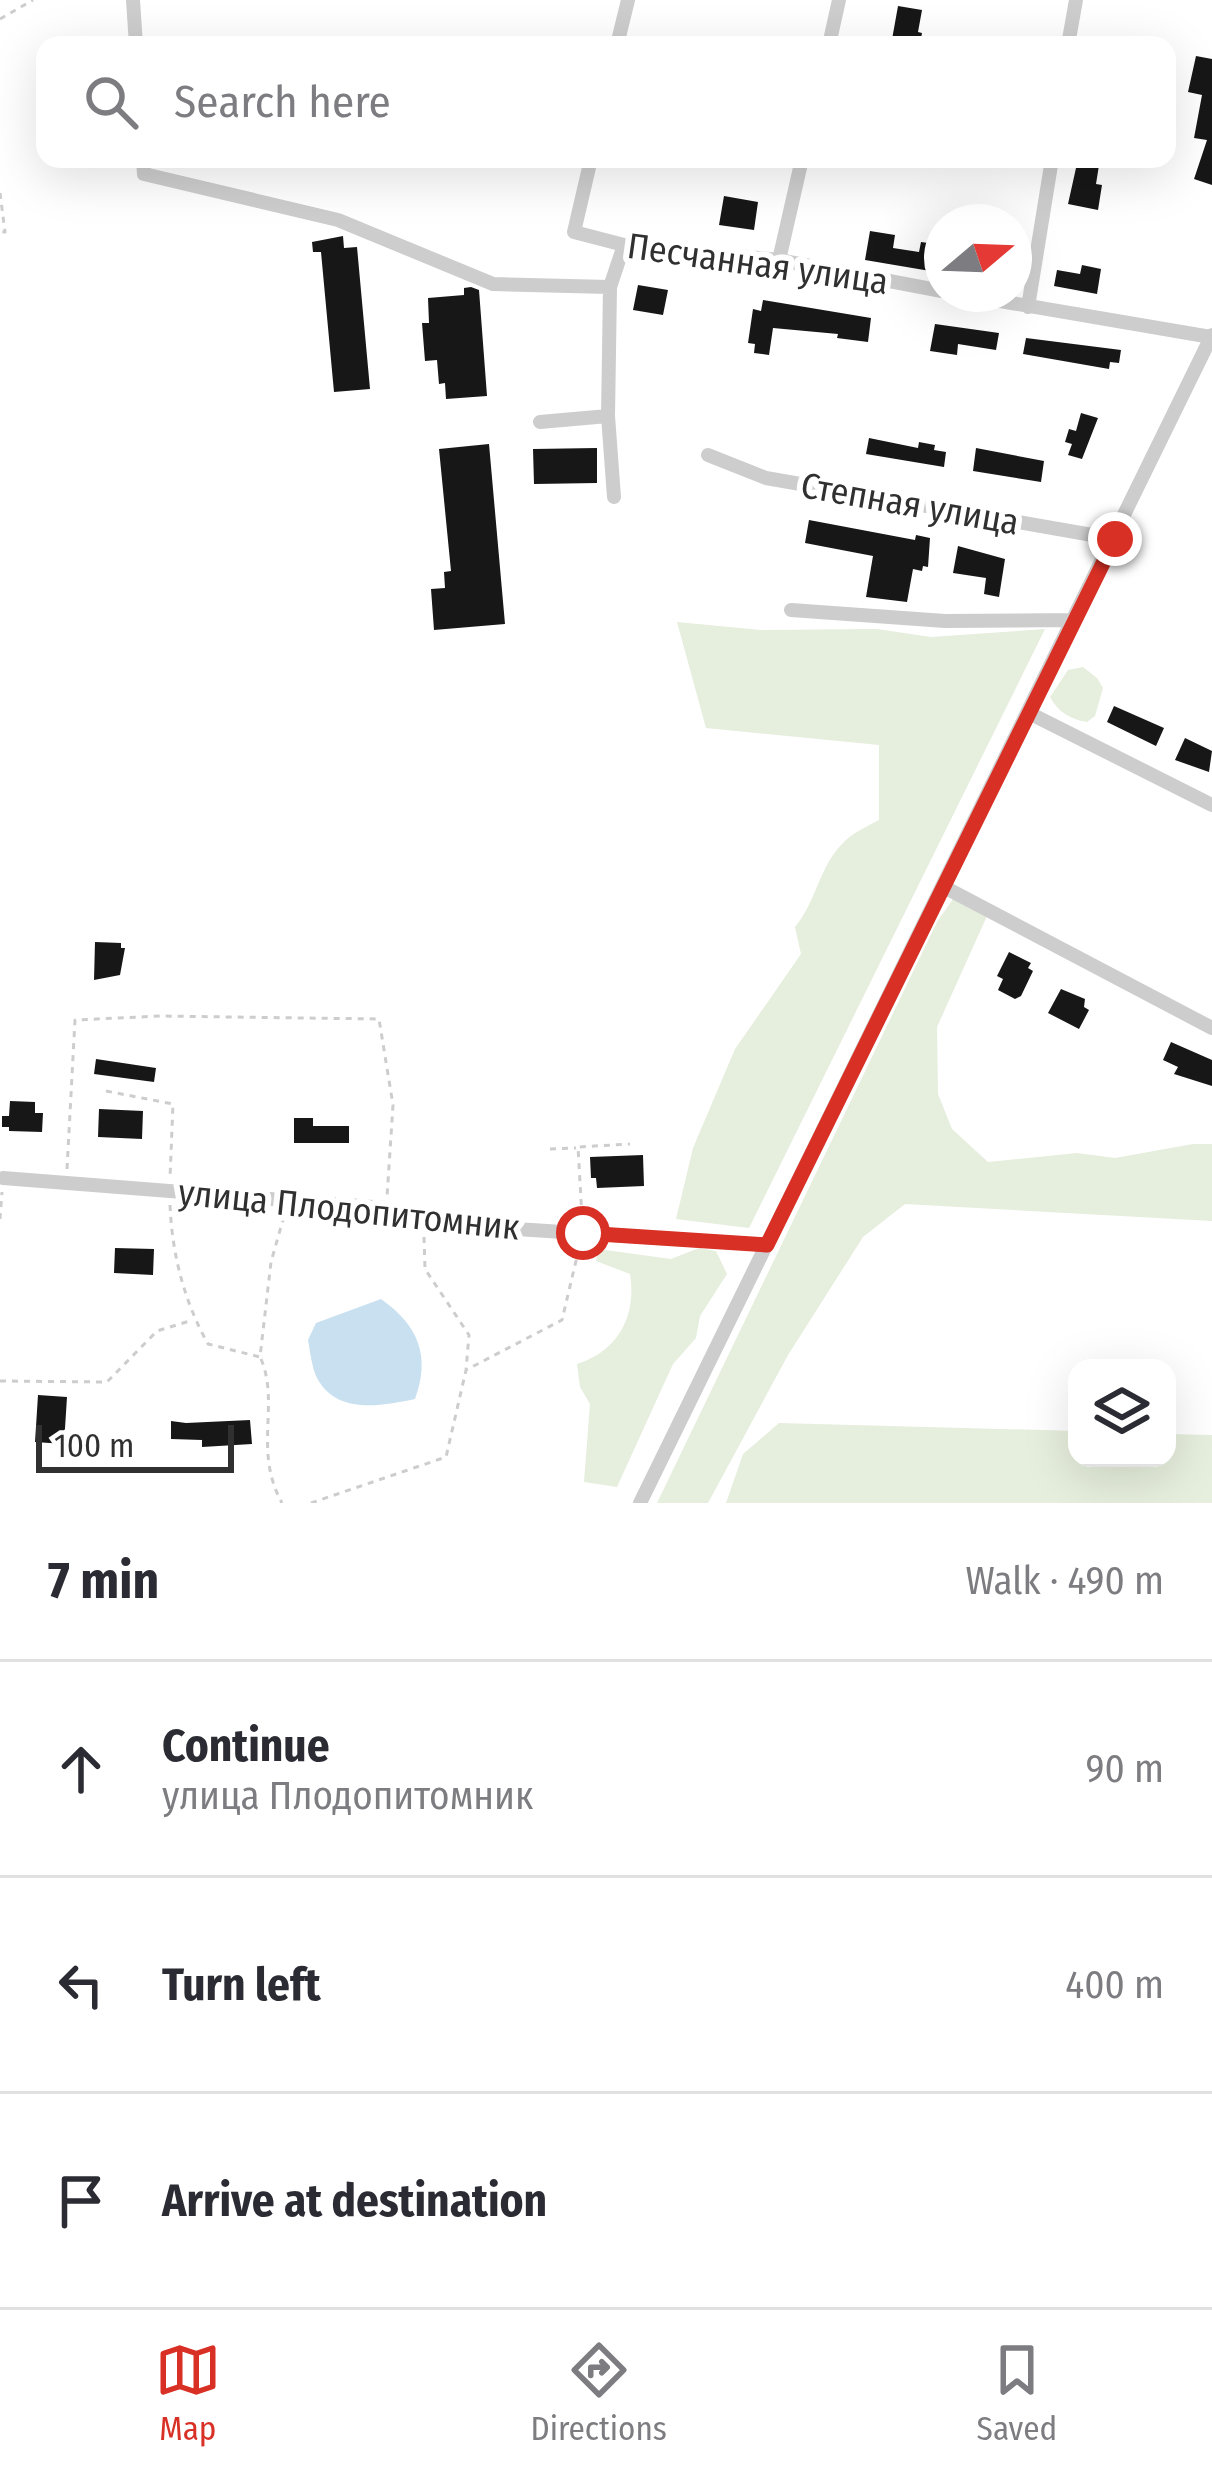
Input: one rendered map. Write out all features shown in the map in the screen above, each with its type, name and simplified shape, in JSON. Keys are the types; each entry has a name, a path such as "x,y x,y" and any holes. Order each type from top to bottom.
{"street":[{"path":"133,0 135,36"},
{"path":"619,36 628,0"},
{"path":"831,36 839,0"},
{"path":"1070,36 1076,0"},
{"path":"151,168 338,220 494,284 610,287"},
{"name":"Песчанная улица","path":"589,168 574,232 624,245 779,260 924,288"},
{"path":"779,260 800,168"},
{"path":"1032,282 1051,168"},
{"path":"614,497 608,416 610,287 624,245"},
{"path":"640,1503 1212,336 1032,308"},
{"path":"540,422 608,416"},
{"name":"Степная улица","path":"708,455 766,478 1115,539"},
{"path":"791,610 945,621 1076,620"},
{"path":"1029,713 1212,805"},
{"path":"944,887 1212,1028"},
{"name":"улица Плодопитомник","path":"3,1178 386,1208 423,1223 767,1245"}],"path":[{"path":"0,19 33,0"},
{"path":"0,193 5,232 0,232"},
{"path":"67,1182 75,1020 160,1016 380,1019 393,1105 386,1208"},
{"path":"106,1091 173,1103 172,1245 194,1320 208,1344 260,1358"},
{"path":"550,1149 630,1144"},
{"path":"466,1370 562,1320 583,1233 578,1148"},
{"path":"0,1219 3,1178"},
{"path":"282,1503 265,1450 267,1373 260,1358 271,1262 289,1199"},
{"path":"311,1503 446,1457 469,1335 425,1269 423,1223"},
{"path":"0,1381 107,1382 158,1331 194,1320"}],"green space":[{"path":"677,622 761,630 877,629 931,637 1045,629 749,1228 676,1219 693,1148 735,1049 801,954 795,927 829,861 849,838 879,820 879,745 706,728"},
{"path":"1083,667 1103,688 1095,716 1087,722 1065,714 1050,697 1068,670"},
{"path":"953,899 987,916 937,1027 938,1094 952,1129 988,1162 1077,1153 1115,1158 1212,1144 1212,1221 905,1204 863,1237 788,1355 708,1503 657,1503 937,922"},
{"path":"699,1248 716,1251 727,1274 700,1316 696,1338 673,1364 617,1487 584,1482 590,1404 580,1387 577,1364 604,1350 622,1330 631,1289 630,1274 596,1261 598,1249 671,1259"},
{"path":"779,1423 1068,1431 1068,1467 1176,1467 1176,1434 1212,1435 1212,1503 726,1503 743,1454"}],"water":[{"path":"381,1299 404,1320 418,1343 422,1369 415,1399 348,1403 326,1390 317,1378 308,1340 316,1323"}],"building":[{"path":"898,6 922,10 922,36 893,36"},
{"path":"1196,56 1212,59 1212,185 1194,179 1207,140 1194,138 1202,95 1188,92"},
{"path":"1076,168 1099,168 1096,184 1102,185 1098,210 1068,204"},
{"path":"724,196 758,202 754,230 719,225"},
{"path":"870,231 895,235 893,248 919,252 924,242 924,270 865,260"},
{"path":"343,236 344,248 357,247 370,389 334,392 321,252 313,252 312,242"},
{"path":"1082,265 1101,269 1097,294 1054,286 1057,270 1080,274"},
{"path":"638,285 668,290 663,315 633,310"},
{"path":"464,288 479,290 487,396 446,399 437,360 425,361 422,323 429,323 428,298 464,295"},
{"path":"763,300 871,318 868,342 773,328 769,355 754,353 755,344 748,343 753,309 761,311"},
{"path":"935,324 999,333 996,350 958,344 957,355 930,351"},
{"path":"1026,338 1121,350 1119,363 1110,362 1109,369 1023,354"},
{"path":"1081,413 1098,418 1082,459 1068,455 1072,444 1065,442 1069,429 1076,431"},
{"path":"869,438 918,448 919,442 935,445 934,450 946,452 944,467 866,454"},
{"path":"489,444 505,624 434,630 431,589 445,588 444,572 451,571 439,449"},
{"path":"597,448 597,483 534,484 533,449"},
{"path":"976,448 1044,461 1041,482 973,471"},
{"path":"809,520 915,540 916,535 930,538 928,567 913,569 907,602 866,597 873,556 805,543"},
{"path":"958,546 1005,559 999,597 984,594 986,578 953,573"},
{"path":"1114,706 1164,728 1156,746 1107,722"},
{"path":"1185,738 1212,751 1209,772 1175,760"},
{"path":"95,942 121,943 125,948 120,975 94,980"},
{"path":"1009,952 1031,963 1028,968 1033,971 1015,999 998,990 1003,979 997,976"},
{"path":"1061,989 1085,999 1084,1007 1089,1010 1079,1029 1048,1013"},
{"path":"1171,1042 1212,1060 1212,1086 1174,1074 1178,1067 1163,1060"},
{"path":"96,1059 156,1068 154,1082 94,1074"},
{"path":"10,1101 35,1102 35,1113 43,1113 42,1132 2,1127"},
{"path":"99,1109 143,1111 142,1139 98,1137"},
{"path":"294,1118 313,1118 313,1126 349,1126 349,1143 294,1143"},
{"path":"643,1155 644,1186 597,1188 596,1178 591,1178 590,1157"},
{"path":"115,1248 154,1249 153,1275 114,1273"},
{"path":"38,1395 67,1397 64,1444 35,1442"},
{"path":"250,1420 252,1444 202,1447 202,1440 171,1439 171,1421"}],"route":[{"path":"583,1233 767,1245 1115,539"}]}
